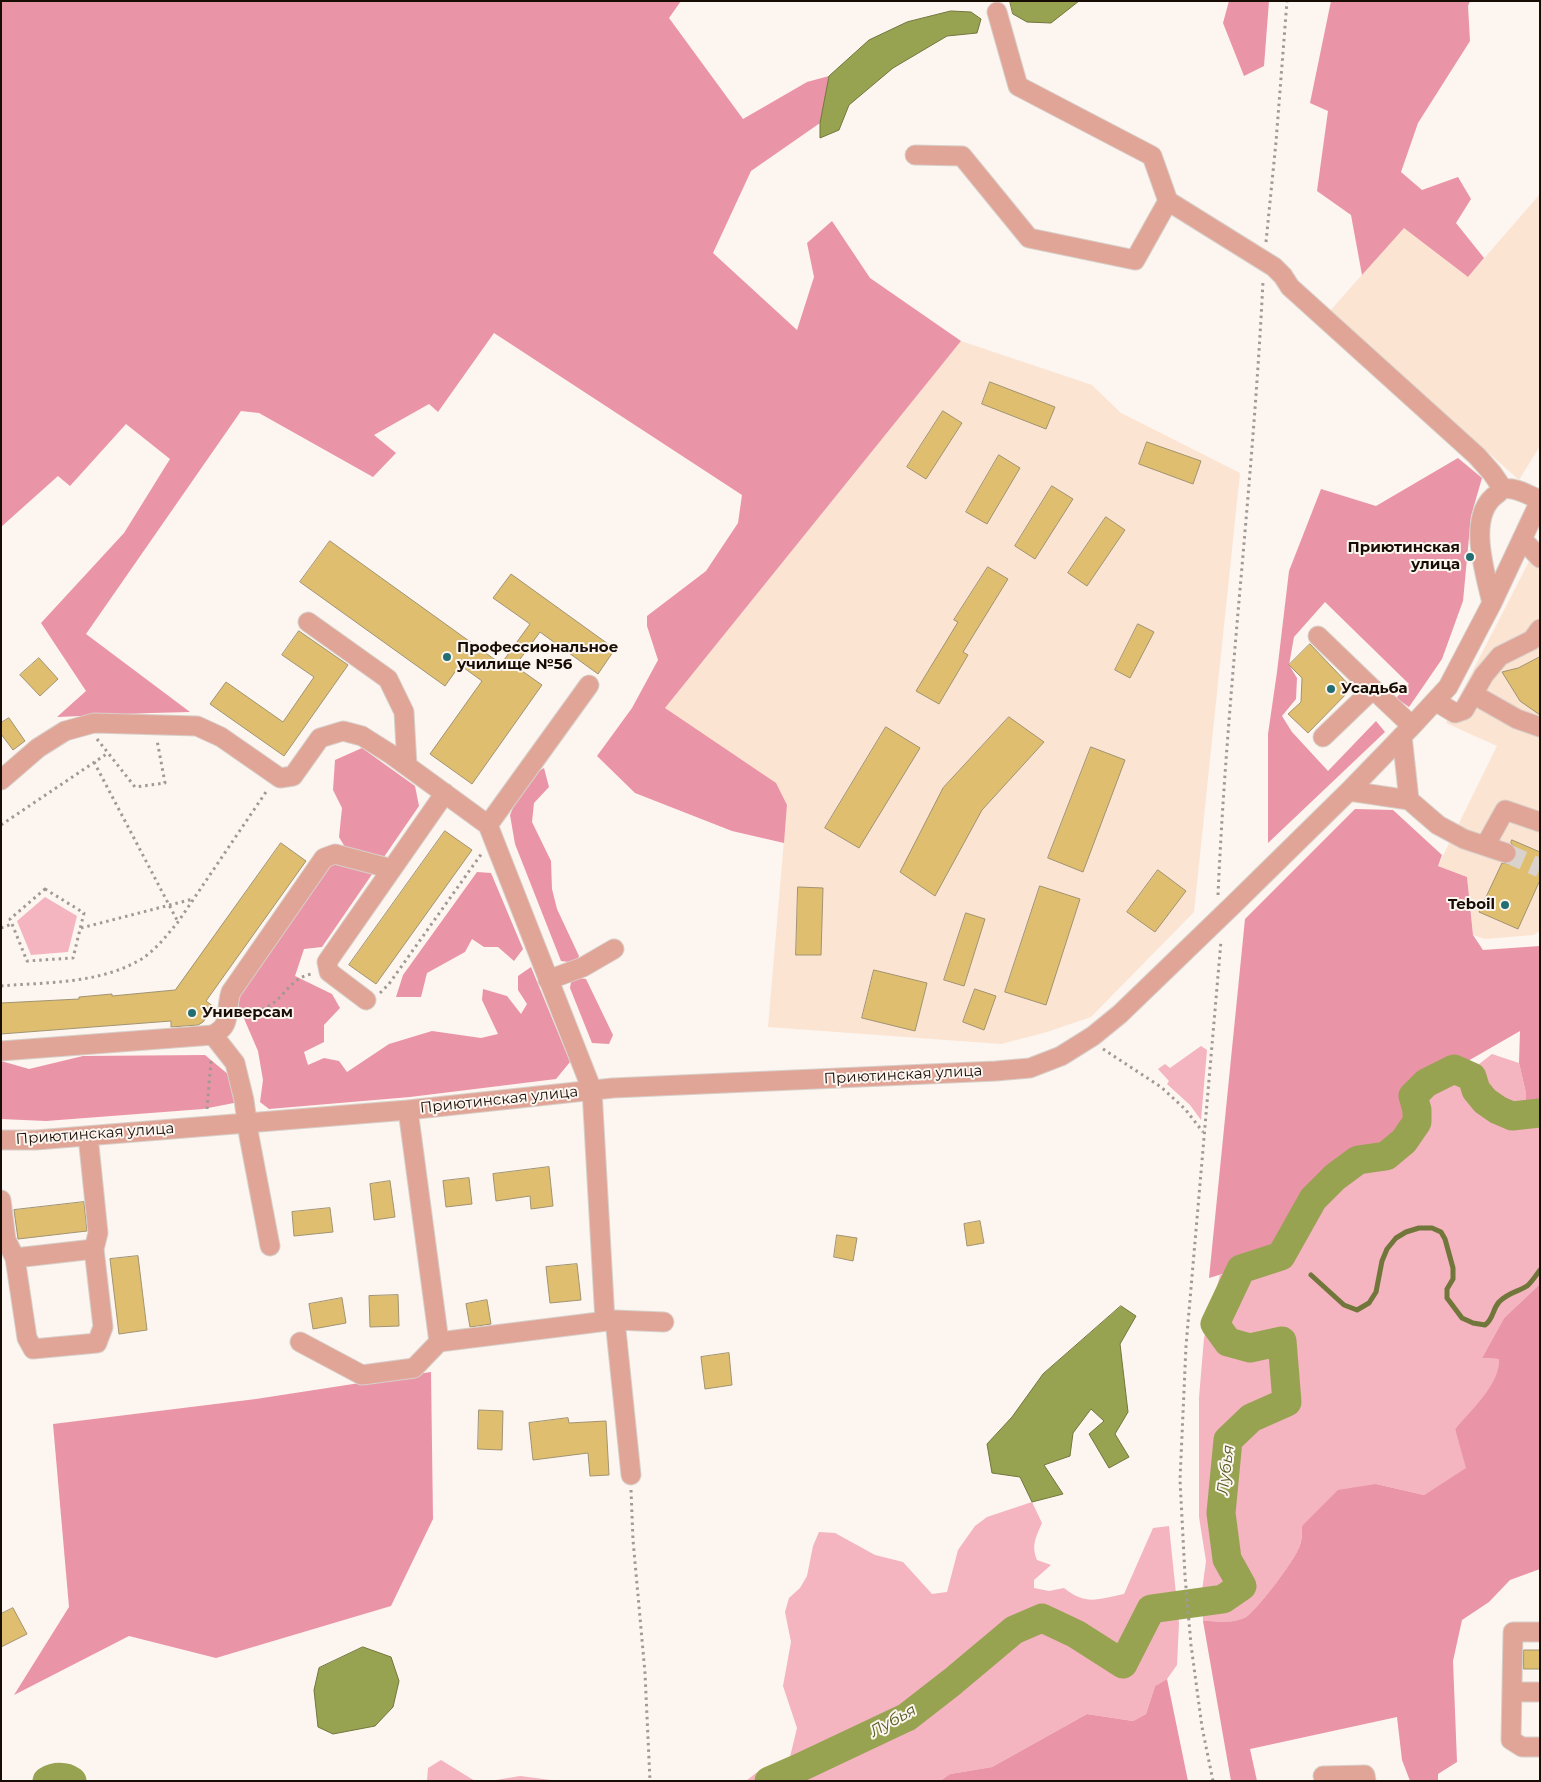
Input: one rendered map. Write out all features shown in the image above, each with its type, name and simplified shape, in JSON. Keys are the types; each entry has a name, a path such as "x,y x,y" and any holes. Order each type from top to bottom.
{"street":[{"path":"997,12 1018,86 1152,156 1168,201 1278,271 1290,287 1477,456 1503,489"},
{"path":"915,155 962,156 1029,238 1135,260 1168,201"},
{"path":"1492,603 1481,555 1481,516 1490,498 1503,489 1516,490 1540,500"},
{"name":"Приютинская улица","path":"1,1140 36,1140 247,1124 408,1110 592,1090 996,1071 1030,1068 1061,1056 1093,1036 1166,972 1350,791 1448,687 1492,603 1540,500"},
{"path":"1522,539 1540,558"},
{"path":"308,622 388,678 404,712 407,766"},
{"path":"1435,701 1455,714 1464,710 1484,675 1500,656 1532,640 1540,629"},
{"path":"1318,636 1373,689 1407,731 1409,800"},
{"path":"490,832 589,685"},
{"path":"1323,737 1373,689"},
{"path":"1473,694 1517,719 1540,727"},
{"path":"1,780 38,748 65,731 94,723 197,726 221,737 280,778 293,776 320,738 343,731 362,736 407,766 445,793 490,832 592,1090 610,1321 631,1476"},
{"path":"1350,791 1409,800 1438,825 1464,839 1506,853"},
{"path":"366,1000 328,972 327,962 445,793"},
{"path":"1485,846 1505,810 1540,822"},
{"path":"1,1051 213,1035 224,1026 230,992 324,858 335,854 392,869"},
{"path":"548,980 583,967 614,949"},
{"path":"213,1035 235,1063 270,1246"},
{"path":"408,1110 439,1342"},
{"path":"1,1200 6,1240 15,1258 27,1338 33,1349 97,1343 103,1327 94,1249 98,1233 88,1136"},
{"path":"15,1258 94,1249"},
{"path":"300,1342 362,1375 414,1368 439,1342 610,1321 664,1322"},
{"path":"1540,1632 1513,1632 1511,1740 1522,1747 1540,1747"},
{"path":"1512,1692 1538,1692"},
{"path":"1323,1776 1365,1775 1366,1781"}],"path":[{"path":"1219,903 1230,712 1259,357 1264,261 1287,1"},
{"path":"86,725 135,787 165,782 154,725"},
{"path":"1,825 108,753"},
{"path":"94,762 178,922"},
{"path":"1,986 90,978 116,971 141,959 161,942 178,922 277,775"},
{"path":"366,1000 378,994 389,984 490,832"},
{"path":"45,889 84,913 73,958 27,961 12,924 10,919 45,889"},
{"path":"80,928 194,899"},
{"path":"1,928 12,924"},
{"path":"1213,1781 1202,1727 1191,1645 1180,1480 1186,1346 1221,936"},
{"path":"227,1014 249,1014 272,1003 288,986 308,974 328,972"},
{"path":"207,1109 213,1035"},
{"path":"1102,1048 1161,1087 1185,1109 1203,1133"},
{"path":"631,1476 633,1540 645,1673 650,1781"}],"shaded area":[{"path":"1,1 681,1 669,18 743,119 807,82 829,76 820,123 751,171 713,253 797,330 814,277 807,243 832,221 870,278 961,341 665,708 776,783 787,805 784,843 732,831 635,793 597,756 632,708 658,660 647,626 647,616 706,571 738,523 742,495 494,333 438,412 429,404 374,435 396,453 373,477 259,413 241,411 86,634 190,712 57,717 86,691 41,623 124,533 170,459 126,424 70,486 58,476 1,527"},
{"path":"1010,1 1079,1 1051,23 1027,22 1013,14"},
{"path":"1229,1 1269,1 1264,66 1244,76 1223,23"},
{"path":"1331,1 1470,1 1468,6 1470,41 1418,123 1401,172 1422,190 1458,177 1471,199 1456,223 1484,258 1468,277 1404,228 1362,275 1351,215 1317,191 1328,111 1310,103"},
{"path":"951,11 971,12 981,19 977,33 947,36 893,68 849,105 839,130 820,138 820,123 829,76 869,40 907,22"},
{"path":"1540,194 1540,446 1519,480 1330,311 1404,227 1468,277"},
{"path":"961,341 1092,385 1121,413 1240,473 1194,912 1091,1017 1047,1032 1001,1044 768,1027 787,805 665,708"},
{"path":"1458,458 1482,478 1471,516 1463,601 1442,659 1409,707 1396,698 1409,684 1325,602 1294,637 1289,665 1297,678 1296,699 1282,716 1292,732 1328,771 1376,721 1385,732 1268,843 1268,734 1289,571 1321,489 1376,506"},
{"path":"1540,540 1540,931 1534,935 1485,939 1473,935 1467,877 1438,866 1497,746 1446,723"},
{"path":"362,748 415,786 419,806 322,947 304,949 295,976 332,994 340,1008 324,1025 324,1042 304,1052 308,1065 324,1058 339,1061 347,1072 389,1044 432,1031 481,1038 498,1034 482,1000 483,989 507,996 521,1014 527,1004 518,990 518,976 531,967 570,1062 556,1079 410,1097 269,1109 260,1102 263,1080 258,1051 236,1000 330,864 352,859 339,837 342,808 333,790 335,760"},
{"path":"544,768 549,787 534,803 532,822 551,861 552,889 557,909 579,956 576,963 561,961 515,844 510,815 525,779"},
{"path":"1355,809 1393,810 1442,855 1438,866 1467,877 1473,935 1483,950 1540,946 1540,1117 1526,1114 1526,1093 1519,1063 1520,1031 1426,1083 1413,1096 1417,1110 1417,1122 1404,1141 1386,1156 1358,1160 1335,1177 1313,1199 1281,1256 1209,1278 1245,919"},
{"path":"477,872 491,873 523,949 514,961 498,947 484,947 472,939 465,952 427,973 421,997 396,997 403,975"},
{"path":"45,897 77,916 68,952 31,955 17,921"},
{"path":"572,977 586,979 613,1035 609,1044 592,1043 570,988"},
{"path":"1201,1046 1207,1050 1201,1120 1190,1105 1167,1084 1169,1081 1158,1069 1165,1064 1170,1068"},
{"path":"1492,1054 1519,1063 1526,1093 1526,1114 1540,1117 1540,1284 1504,1318 1482,1358 1500,1359 1499,1368 1496,1378 1484,1396 1455,1429 1467,1468 1424,1495 1376,1484 1302,1526 1301,1540 1297,1552 1276,1584 1259,1605 1246,1617 1236,1621 1203,1621 1202,1591 1206,1561 1199,1517 1199,1398 1204,1338 1220,1275 1281,1256 1313,1199 1335,1177 1358,1160 1386,1156 1417,1110 1413,1096 1426,1083 1454,1069 1474,1068"},
{"path":"205,1055 229,1075 239,1102 203,1109 46,1121 1,1119 1,1061 29,1069 83,1056"},
{"path":"1540,1284 1540,1569 1510,1580 1489,1602 1462,1620 1453,1661 1457,1762 1438,1774 1438,1781 1410,1781 1402,1760 1397,1717 1250,1749 1257,1781 1231,1781 1203,1621 1236,1621 1246,1617 1259,1605 1276,1584 1297,1552 1301,1541 1302,1526 1338,1490 1376,1484 1424,1495 1466,1468 1455,1429 1483,1397 1495,1378 1498,1368 1499,1359 1482,1358 1504,1318"},
{"path":"1121,1306 1136,1316 1120,1344 1128,1412 1115,1434 1129,1457 1109,1468 1089,1434 1104,1421 1091,1409 1073,1433 1070,1456 1044,1465 1063,1494 1032,1502 1020,1477 992,1473 987,1444 1012,1417 1043,1374"},
{"path":"431,1372 433,1519 391,1606 216,1658 129,1636 14,1695 69,1607 53,1424 256,1399"},
{"path":"1032,1502 1042,1523 1035,1541 1035,1555 1037,1560 1051,1565 1034,1580 1034,1588 1049,1591 1064,1588 1072,1594 1086,1599 1092,1600 1124,1594 1153,1528 1169,1526 1179,1623 1177,1665 1167,1679 1155,1686 1146,1714 1133,1721 1087,1714 992,1767 950,1774 940,1781 746,1781 756,1773 789,1761 797,1728 783,1686 791,1642 785,1612 789,1598 800,1588 807,1576 813,1546 819,1532 835,1533 875,1555 903,1562 932,1594 947,1592 958,1550 975,1526 987,1517"},
{"path":"363,1647 391,1657 399,1681 393,1707 375,1726 333,1734 318,1727 314,1690 319,1668"},
{"path":"1167,1679 1188,1781 940,1781 950,1774 992,1767 1087,1714 1133,1721 1146,1714 1155,1686"},
{"path":"441,1760 475,1781 427,1781 428,1768"},
{"path":"520,1776 559,1781 490,1781"}],"building":[{"path":"990,382 1055,407 1046,429 982,404"},
{"path":"943,411 962,423 926,479 907,467"},
{"path":"1147,442 1201,461 1193,484 1139,464"},
{"path":"999,455 1020,468 987,524 966,512"},
{"path":"1052,486 1073,499 1035,559 1015,546"},
{"path":"1106,517 1125,530 1087,586 1068,573"},
{"name":"Профессиональное училище №56","path":"330,541 501,664 530,624 493,598 511,574 615,649 598,674 540,632 515,666 542,685 472,784 430,754 482,681 460,665 445,686 300,582"},
{"path":"988,567 1008,579 963,652 968,655 939,704 916,691 958,622 954,620"},
{"path":"1138,624 1154,632 1130,678 1115,670"},
{"path":"299,631 348,665 284,756 210,704 226,682 283,722 314,677 282,655"},
{"path":"1310,644 1352,688 1308,733 1288,714 1301,702 1302,678 1289,665"},
{"path":"1540,657 1540,715 1520,701 1502,672 1518,668"},
{"path":"39,658 58,679 40,696 20,675"},
{"path":"1009,717 1044,742 982,810 935,896 900,872 943,788"},
{"path":"9,718 25,741 13,750 1,734 1,723"},
{"path":"886,727 920,748 859,848 825,828"},
{"path":"1091,747 1125,760 1083,872 1048,858"},
{"path":"445,831 472,850 376,984 349,965"},
{"path":"1512,840 1540,852 1540,880 1518,929 1479,912 1502,863 1509,864 1516,857 1517,850 1511,843"},
{"path":"281,843 306,861 206,1001 214,1007 203,1022 198,1025 171,1027 171,1021 1,1034 1,1003 79,999 79,997 175,990"},
{"path":"1158,870 1186,891 1155,932 1127,912"},
{"path":"1040,886 1080,899 1046,1005 1005,992"},
{"path":"798,887 823,888 821,955 796,955"},
{"path":"966,913 985,919 964,986 944,980"},
{"path":"874,970 927,983 915,1031 862,1018"},
{"path":"975,989 996,996 984,1030 963,1022"},
{"path":"549,1167 553,1206 531,1209 530,1196 496,1201 493,1174"},
{"path":"469,1178 472,1204 446,1207 443,1181"},
{"path":"390,1181 395,1217 374,1220 370,1184"},
{"path":"84,1202 87,1231 18,1239 14,1210"},
{"path":"330,1208 333,1232 294,1236 292,1212"},
{"path":"980,1221 984,1243 967,1246 964,1224"},
{"path":"837,1235 857,1238 853,1261 834,1257"},
{"path":"138,1256 147,1330 119,1334 110,1259"},
{"path":"577,1264 581,1300 550,1303 546,1267"},
{"path":"398,1295 399,1326 370,1327 369,1296"},
{"path":"342,1298 346,1323 313,1329 309,1304"},
{"path":"487,1300 491,1324 470,1327 466,1304"},
{"path":"729,1353 732,1385 705,1389 701,1357"},
{"path":"479,1410 503,1411 502,1450 478,1449"},
{"path":"568,1418 569,1423 606,1421 609,1475 590,1476 588,1453 533,1460 529,1423"},
{"path":"13,1608 27,1634 1,1647 1,1614"},
{"path":"1524,1650 1540,1650 1540,1669 1524,1669"}],"waterway":[{"name":"Лубья","path":"769,1781 907,1717 1014,1630 1042,1618 1076,1634 1123,1664 1151,1609 1223,1599 1242,1586 1227,1559 1221,1513 1228,1440 1251,1418 1287,1402 1282,1341 1250,1348 1228,1342 1215,1324 1241,1269 1281,1256 1313,1199 1335,1177 1358,1160 1386,1156 1404,1141 1417,1122 1417,1110 1413,1096 1426,1083 1454,1069 1472,1077 1476,1090 1485,1101 1498,1110 1512,1116 1540,1113"},
{"path":"1311,1275 1344,1305 1357,1310 1369,1303 1376,1292 1382,1261 1387,1249 1396,1238 1406,1232 1419,1228 1432,1228 1441,1232 1445,1239 1453,1268 1453,1279 1447,1289 1447,1298 1462,1318 1473,1323 1485,1325 1490,1320 1499,1302 1506,1296 1527,1286 1540,1270"},
{"name":"Лубья","path":"47,1781 60,1777 72,1781"}],"tunnel":[{"path":"1506,853 1540,868"}],"place":[{"name":"Приютинская улица","path":"1470,557"},
{"name":"Профессиональное училище №56","path":"447,657"},
{"name":"Усадьба","path":"1331,689"},
{"name":"Teboil","path":"1505,905"},
{"name":"Универсам","path":"192,1013"}]}
